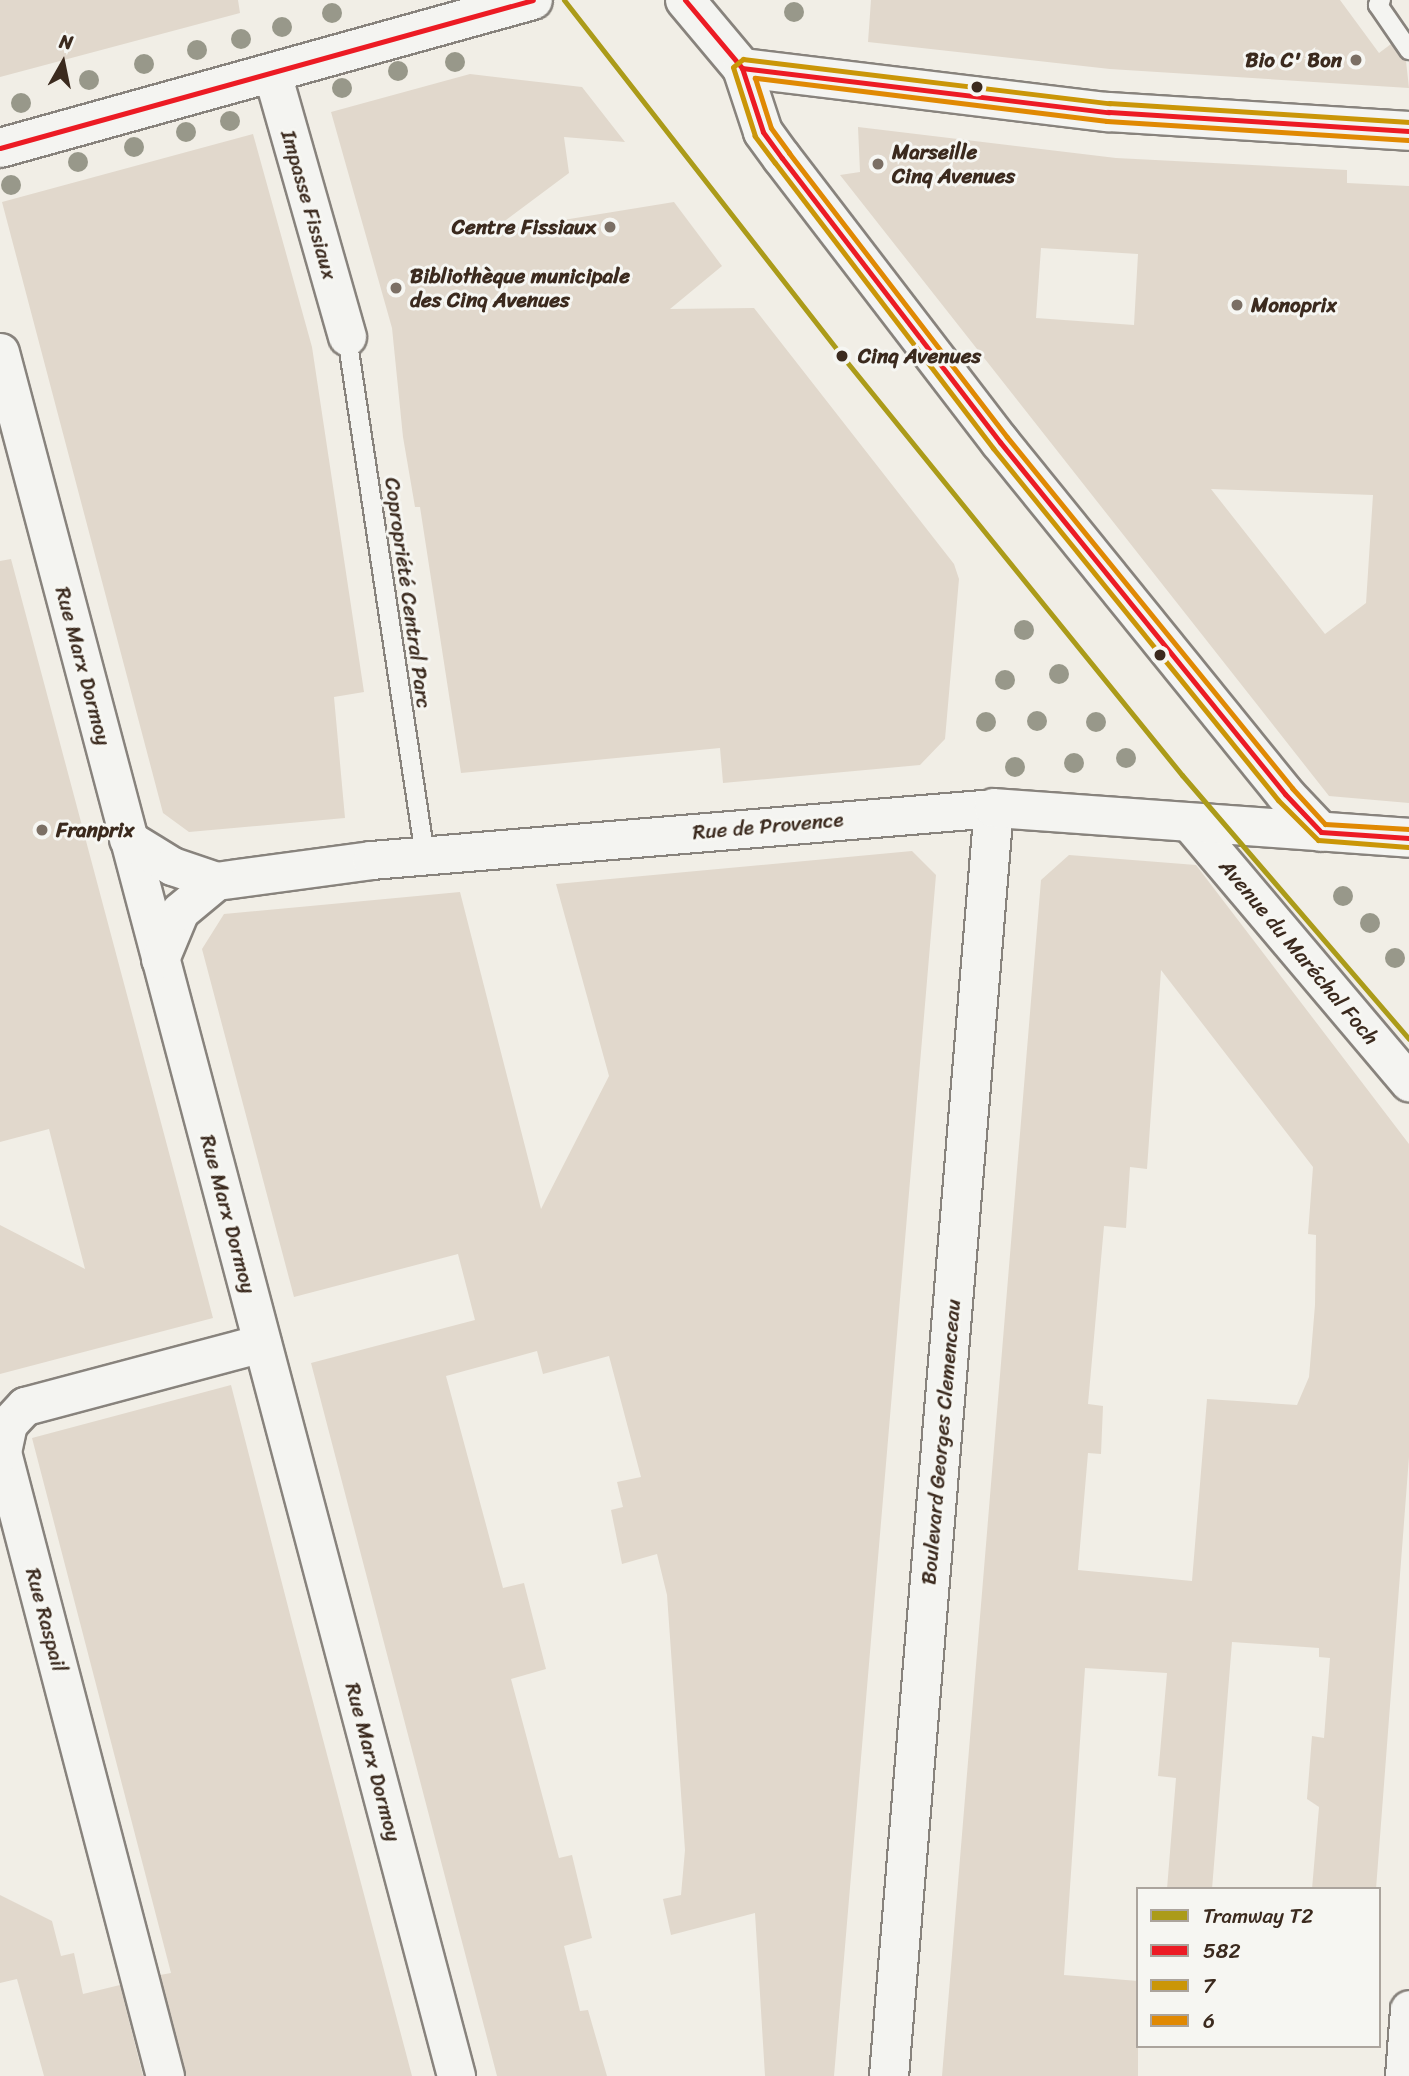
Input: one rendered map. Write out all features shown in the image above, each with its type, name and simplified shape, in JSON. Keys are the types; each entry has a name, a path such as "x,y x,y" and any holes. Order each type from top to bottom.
{"street":[{"path":"0,148 533,0"},
{"path":"685,0 742,68 764,132 782,159 1000,442 1321,832"},
{"path":"742,68 1108,112 1409,131"},
{"name":"Impasse Fissiaux","path":"272,73 347,337"},
{"name":"Rue Marx Dormoy","path":"0,352 456,2076"},
{"name":"Rue de Provence","path":"128,839 172,866 216,881 425,856 994,808 1409,838"},
{"name":"Boulevard Georges Clemenceau","path":"889,2076 994,808"},
{"name":"Avenue du Maréchal Foch","path":"1189,822 1409,1082"},
{"path":"160,958 180,911 216,881"},
{"name":"Rue Raspail","path":"165,2076 2,1452 8,1424 25,1406 262,1343"},
{"path":"1404,2076 1409,2009"}],"lane":[{"path":"1381,0 1378,5 1409,50"},
{"name":"Copropriété Central Parc","path":"347,337 425,856"}],"building":[{"path":"0,0 238,0 240,13 0,77"},
{"path":"871,0 1340,0 1379,53 1391,44 1406,61 1409,88 1110,69 868,42"},
{"path":"470,74 582,87 625,142 564,137 569,173 490,232 674,202 722,266 670,309 754,308 954,564 959,579 945,739 920,765 723,783 720,748 461,773 420,507 415,507 403,437 392,328 331,112"},
{"path":"858,127 1116,158 1347,170 1347,183 1409,186 1409,803 1329,796 840,175 860,172","holes":["1041,248 1138,254 1134,325 1036,318","1211,489 1373,495 1366,603 1325,634"]},
{"path":"253,134 312,347 364,692 334,697 345,818 189,832 163,813 2,202"},
{"path":"11,559 213,1318 0,1374 0,1225 85,1269 49,1129 0,1142 0,561"},
{"path":"912,851 936,875 834,2076 765,2076 755,1913 671,1935 663,1899 681,1895 685,1850 667,1595 657,1554 622,1564 611,1510 623,1507 617,1482 641,1477 609,1356 543,1374 537,1351 446,1376 503,1588 524,1583 546,1669 511,1679 559,1858 572,1855 592,1938 564,1946 580,2011 588,2010 607,2076 497,2076 311,1363 475,1320 458,1254 294,1297 202,949 224,914 460,892 541,1209 609,1076 556,884"},
{"path":"1069,855 1196,865 1409,1144 1409,1457 1376,1887 1312,1887 1319,1807 1307,1799 1312,1736 1324,1738 1330,1658 1319,1657 1319,1648 1232,1642 1212,1887 1167,1887 1176,1778 1158,1776 1167,1673 1085,1668 1064,1975 1136,1981 1138,2076 942,2076 1041,880","holes":["1161,970 1313,1167 1308,1234 1316,1235 1315,1305 1309,1377 1297,1405 1207,1399 1192,1581 1078,1570 1088,1453 1101,1454 1103,1406 1088,1404 1104,1226 1126,1228 1130,1167 1147,1169"]},
{"path":"231,1385 412,2076 185,2076 160,1975 171,1973 32,1438"},
{"path":"0,1895 52,1921 61,1956 74,1953 83,1994 120,1985 143,2076 44,2076 17,1979 0,1983"}],"tram line":[{"name":"T2","path":"564,0 842,356 1182,775 1409,1039"}],"transit line":[{"name":"582","path":"0,148 533,0"},
{"name":"582","path":"685,0 742,68 763,132 782,158 1000,442 1285,794 1321,832 1409,838"},
{"name":"7","path":"1408,847 1318,840 1278,800 993,448 775,163 755,136 733,67 743,59 1109,103 1409,122"},
{"name":"582","path":"742,68 1108,112 1409,131"},
{"name":"6","path":"1408,140 1107,121 755,78 771,128 789,153 1007,437 1292,788 1325,824 1409,829"}],"place":[{"name":"Bio C' Bon","path":"1356,60"},
{"name":"Marseille Cinq Avenues","path":"878,164"},
{"name":"Centre Fissiaux","path":"610,227"},
{"name":"Bibliothèque municipale des Cinq Avenues","path":"396,288"},
{"name":"Monoprix","path":"1237,305"},
{"name":"Cinq Avenues","path":"842,356"},
{"name":"Franprix","path":"42,830"}]}
